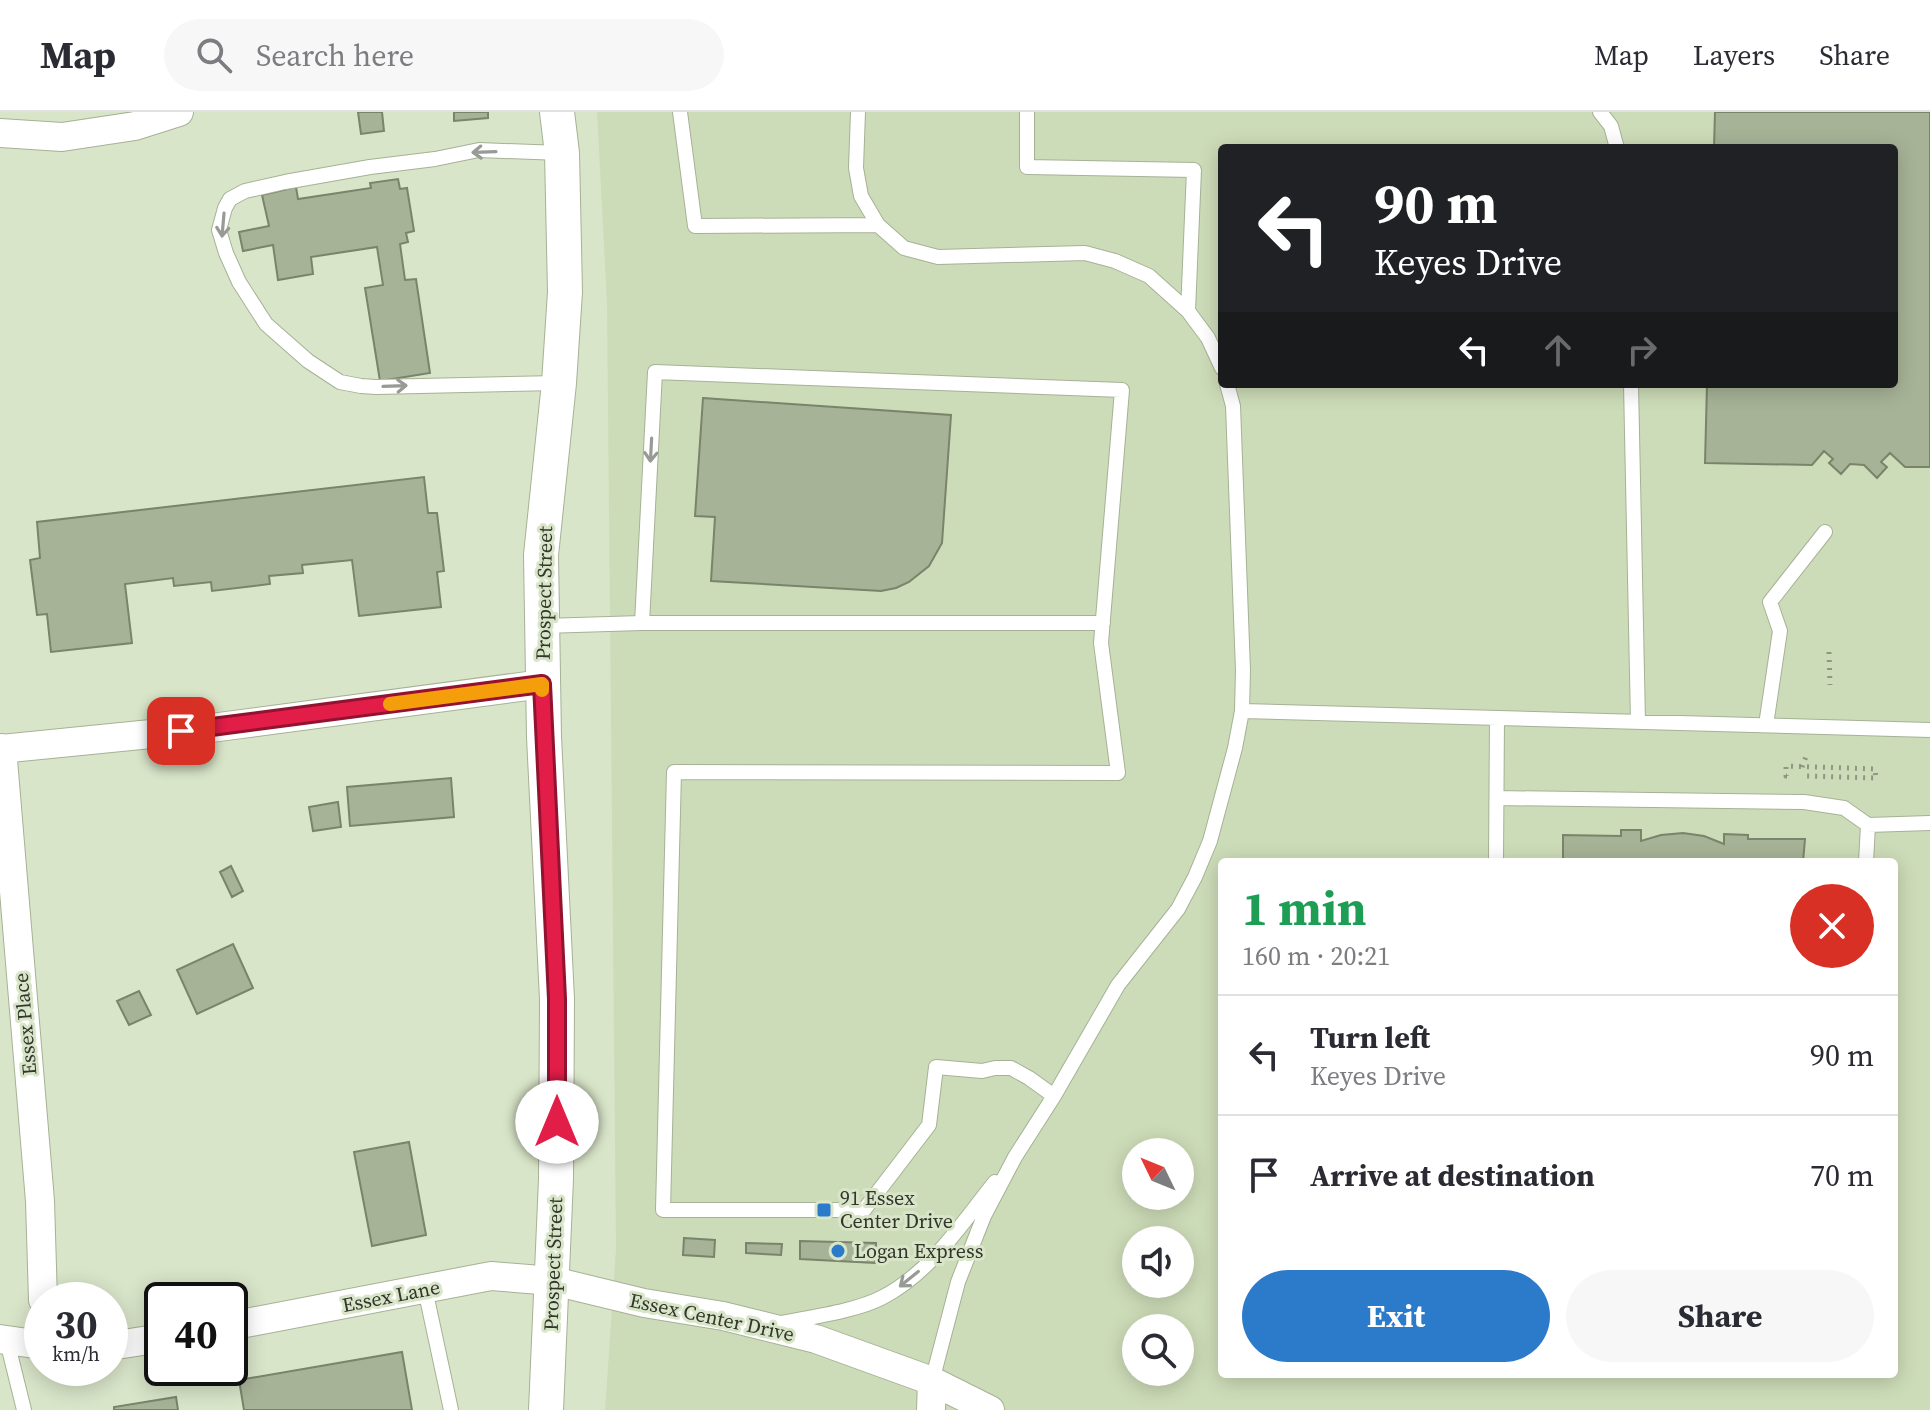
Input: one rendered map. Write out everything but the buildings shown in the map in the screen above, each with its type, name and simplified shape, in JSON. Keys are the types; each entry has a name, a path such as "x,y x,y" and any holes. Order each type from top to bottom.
{"street":[{"path":"0,133 62,137 135,126 179,112"},
{"name":"Prospect Street","path":"546,1410 556,1179 557,999 542,684 541,555 565,292 562,153 557,112"},
{"path":"1,745 211,728 542,684"},
{"name":"Essex Place","path":"1,745 40,1201 42,1282"},
{"name":"Essex Lane","path":"248,1323 491,1276 553,1281"},
{"name":"Essex Center Drive","path":"553,1281 644,1303 723,1316 816,1339 932,1381 990,1410"},
{"path":"4,1340 24,1343"},
{"path":"931,1410 932,1381"}],"lane":[{"path":"680,112 695,226 878,225"},
{"path":"858,112 856,168 861,196 878,225 904,248 938,257 1085,253 1115,261 1149,276 1188,311 1208,338 1218,359"},
{"path":"1027,112 1027,167 1194,170 1188,311"},
{"path":"1600,112 1611,126 1616,144"},
{"path":"559,383 376,387 340,382 308,361 266,324 239,282 219,230 230,199 245,191 479,150 562,153"},
{"path":"642,623 655,372 1122,390 1101,643 1118,773 674,772 663,1210 864,1210 929,1125 936,1067 960,1068 967,1064 1011,1068 1054,1096"},
{"path":"932,1381 958,1282 984,1216 1015,1157 1118,985 1178,909 1210,841 1226,788 1242,711 1243,670 1233,406 1228,388"},
{"path":"1631,388 1638,722"},
{"path":"1766,725 1780,631 1770,602 1825,532"},
{"path":"541,626 642,623 1103,623"},
{"path":"1242,711 1930,730"},
{"path":"1496,858 1497,718"},
{"path":"1497,798 1804,802 1844,808 1868,825 1930,823"},
{"path":"1866,858 1868,825"},
{"path":"766,1327 881,1299 909,1282 936,1254 1015,1157"},
{"path":"425,1289 451,1410"},
{"path":"4,1340 24,1410"}],"path":[{"path":"1829,652 1830,685"},
{"path":"1802,767 1807,754"},
{"path":"1786,766 1875,769 1876,778 1801,775"}],"shaded area":[{"path":"597,112 1930,112 1930,1410 605,1410 616,1249 607,304"}],"slow traffic":[{"path":"390,704 542,684 542,690"}],"place":[{"name":"91 Essex Center Drive","path":"824,1210"},
{"name":"Logan Express","path":"838,1251"}],"route":[{"path":"181,731 542,684 557,999 557,1122"}]}
